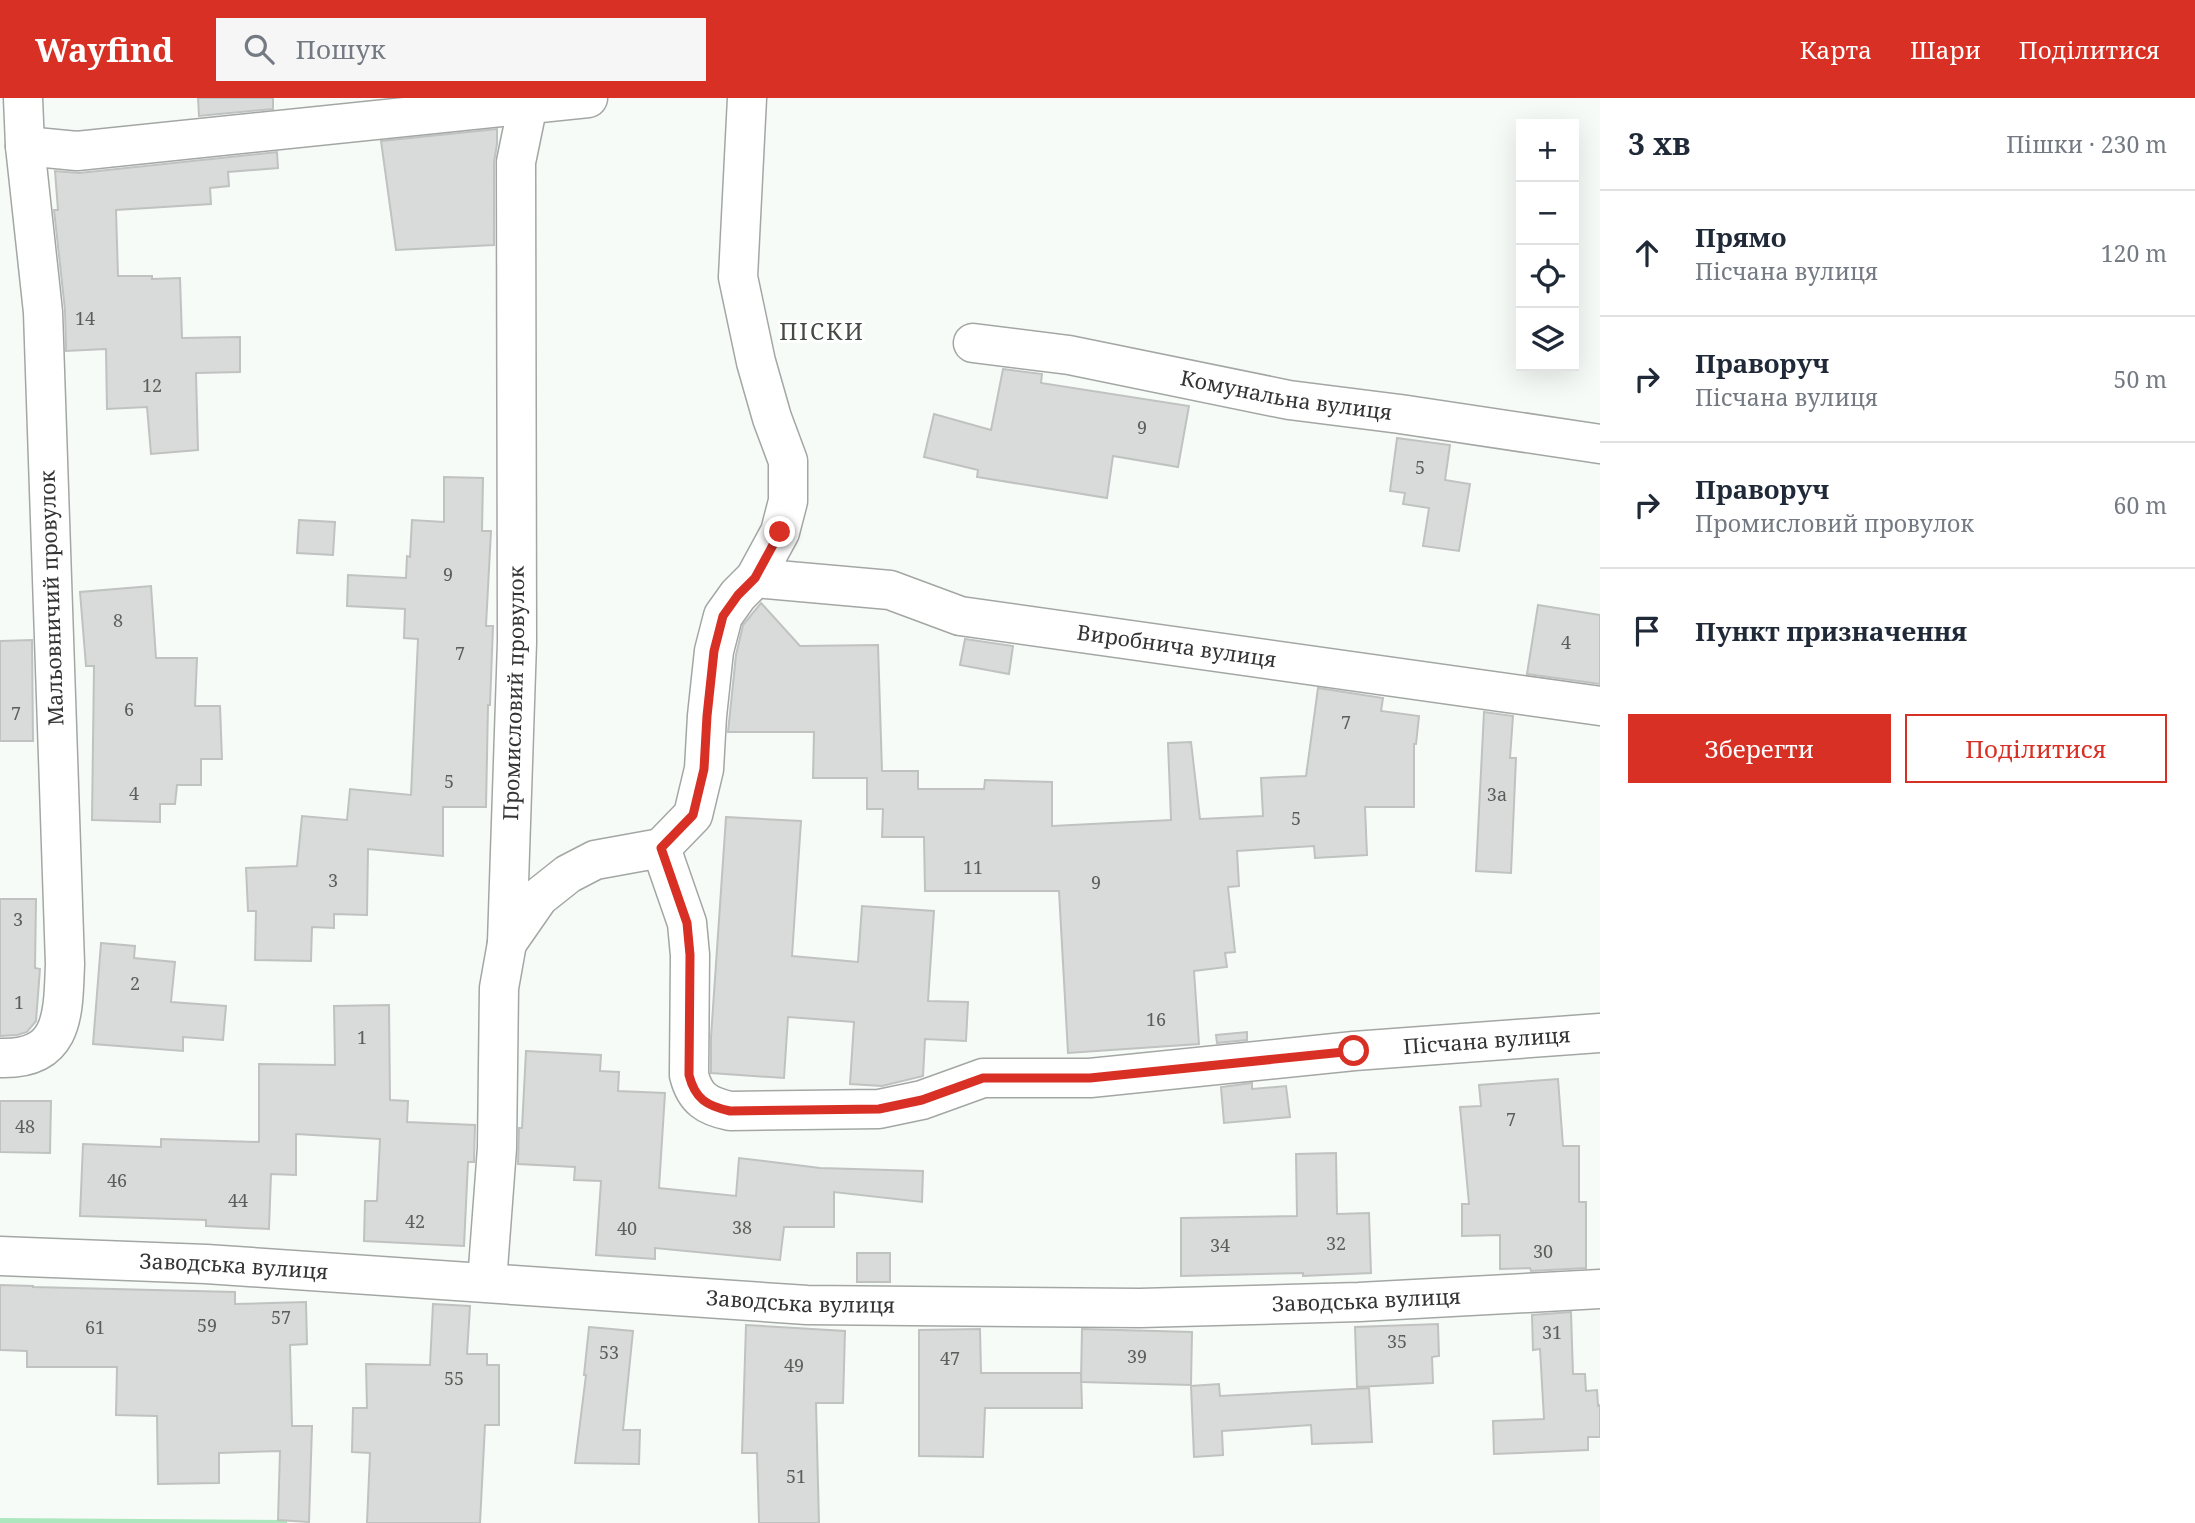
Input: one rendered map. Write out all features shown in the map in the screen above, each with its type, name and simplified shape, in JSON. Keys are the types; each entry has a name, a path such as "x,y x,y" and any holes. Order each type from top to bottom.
{"street":[{"name":"Мальовничий провулок","path":"0,1058 20,1058 40,1051 53,1035 63,1012 65,964 43,313 25,146 23,98"},
{"path":"25,146 77,151 589,98"},
{"path":"507,943 539,897 568,874 595,860 661,848 693,815 704,769 714,651 723,616 755,578 780,532 788,501 788,461 756,362 738,277 747,98"},
{"name":"Промисловий провулок","path":"487,1282 497,1148 499,988 507,943 517,642 516,162 528,104"},
{"name":"Комунальна вулиця","path":"973,343 1069,355 1289,400 1600,444"},
{"name":"Виробнича вулиця","path":"755,578 890,590 960,616 1600,706"},
{"name":"Пісчана вулиця","path":"661,848 687,923 690,955 689,1075 692,1089 712,1107 730,1111 879,1109 922,1100 983,1078 1090,1078 1354,1051 1600,1033"},
{"name":"Заводська вулиця","path":"0,1256 206,1264 807,1305 1140,1308 1359,1302 1600,1289"}],"green space":[{"path":"0,1518 287,1520 287,1523 0,1523"}],"building":[{"path":"198,98 273,98 273,109 199,116"},
{"path":"497,129 494,162 494,245 396,250 381,141"},
{"path":"277,152 278,168 228,172 229,186 210,188 211,204 116,210 118,276 180,278 182,338 240,337 240,372 196,373 198,450 151,454 147,407 107,409 106,349 66,351 65,310 54,210 58,210 55,171 79,173"},
{"path":"1003,369 1042,374 1041,383 1189,406 1178,467 1113,456 1107,498 977,477 978,470 924,457 934,414 991,430"},
{"path":"1397,438 1450,445 1445,480 1470,484 1459,551 1423,546 1429,508 1403,504 1405,493 1390,491"},
{"path":"444,477 483,478 482,531 491,531 486,626 493,626 486,807 443,807 443,856 368,849 367,915 334,914 334,928 312,927 311,961 255,960 256,911 248,911 246,868 297,866 302,816 347,820 350,789 411,795 418,639 404,638 405,609 347,606 348,575 406,578 412,520 444,522"},
{"path":"299,520 335,522 333,555 297,553"},
{"path":"151,586 156,658 197,658 195,706 220,706 222,759 201,759 201,785 177,785 175,804 160,804 160,822 92,820 94,666 86,666 80,592"},
{"path":"761,603 800,646 878,645 882,771 918,771 918,789 984,789 985,780 1052,782 1052,826 1171,820 1168,743 1191,742 1200,819 1263,816 1261,778 1306,776 1318,688 1383,698 1381,711 1419,716 1414,744 1414,807 1365,807 1367,855 1315,858 1314,846 1237,851 1239,886 1228,887 1235,952 1225,953 1227,967 1194,971 1199,1044 1068,1053 1059,891 925,891 924,837 882,837 883,809 867,809 867,778 813,778 814,732 728,732 736,655 743,625"},
{"path":"1538,605 1600,615 1600,684 1527,674"},
{"path":"965,639 1013,646 1009,674 960,665"},
{"path":"32,640 33,741 0,741 0,641"},
{"path":"1484,712 1513,716 1510,758 1516,758 1511,873 1476,871"},
{"path":"726,817 801,821 792,956 858,962 862,906 934,911 928,1001 968,1002 966,1041 925,1039 923,1076 882,1086 850,1084 854,1022 788,1017 784,1078 711,1073 711,1037"},
{"path":"0,899 36,899 35,968 40,969 36,1021 27,1032 17,1035 0,1036"},
{"path":"101,943 135,946 134,958 175,962 171,1002 226,1006 223,1040 183,1037 183,1051 93,1044"},
{"path":"389,1005 390,1100 408,1101 407,1122 475,1125 474,1162 468,1162 464,1246 364,1241 365,1201 377,1201 380,1139 296,1134 296,1175 271,1174 269,1229 206,1226 206,1220 80,1216 83,1144 161,1147 161,1139 259,1142 259,1064 335,1065 334,1006"},
{"path":"1247,1032 1247,1040 1217,1043 1216,1035"},
{"path":"526,1051 601,1055 600,1071 619,1072 618,1091 665,1093 659,1188 736,1196 739,1158 820,1168 923,1171 922,1202 834,1192 834,1227 784,1227 780,1260 655,1248 655,1259 596,1255 601,1181 574,1180 575,1167 518,1164"},
{"path":"1558,1079 1563,1146 1579,1146 1579,1202 1586,1202 1586,1268 1531,1271 1530,1268 1500,1269 1500,1235 1462,1236 1462,1204 1469,1204 1460,1107 1481,1106 1479,1085"},
{"path":"1252,1083 1252,1089 1286,1086 1290,1117 1224,1123 1221,1087"},
{"path":"0,1101 51,1101 50,1153 0,1152"},
{"path":"1336,1153 1337,1214 1369,1213 1371,1273 1181,1276 1181,1218 1297,1216 1296,1154"},
{"path":"857,1253 890,1253 890,1282 857,1282"},
{"path":"0,1285 235,1292 235,1304 306,1302 307,1344 290,1345 292,1426 312,1426 309,1522 278,1520 280,1451 219,1453 219,1483 158,1484 157,1416 116,1415 117,1367 27,1367 27,1351 0,1350"},
{"path":"433,1304 470,1306 467,1354 487,1354 487,1365 499,1365 499,1425 485,1425 480,1523 367,1523 370,1453 352,1452 353,1408 367,1408 366,1364 430,1365"},
{"path":"1571,1312 1573,1374 1585,1374 1586,1391 1597,1390 1600,1437 1588,1437 1588,1450 1494,1454 1493,1421 1544,1419 1540,1349 1533,1350 1532,1315"},
{"path":"1438,1324 1439,1356 1432,1357 1433,1383 1357,1387 1355,1327"},
{"path":"746,1325 845,1331 843,1403 816,1403 819,1523 759,1523 757,1453 742,1453"},
{"path":"589,1327 633,1331 623,1430 640,1430 639,1464 575,1463"},
{"path":"980,1329 981,1373 1081,1373 1082,1408 985,1408 983,1457 919,1456 919,1330"},
{"path":"1082,1329 1192,1332 1191,1385 1081,1382"},
{"path":"1219,1384 1220,1396 1369,1388 1372,1442 1312,1444 1311,1425 1222,1431 1223,1455 1194,1457 1191,1386"}],"district":[{"name":"ПІСКИ","path":"822,332"}],"route":[{"path":"780,532 755,578 723,616 714,651 704,769 693,815 661,848 687,923 690,955 689,1075 692,1089 702,1100 712,1107 730,1111 879,1109 922,1100 983,1078 1090,1078 1354,1051"}]}
